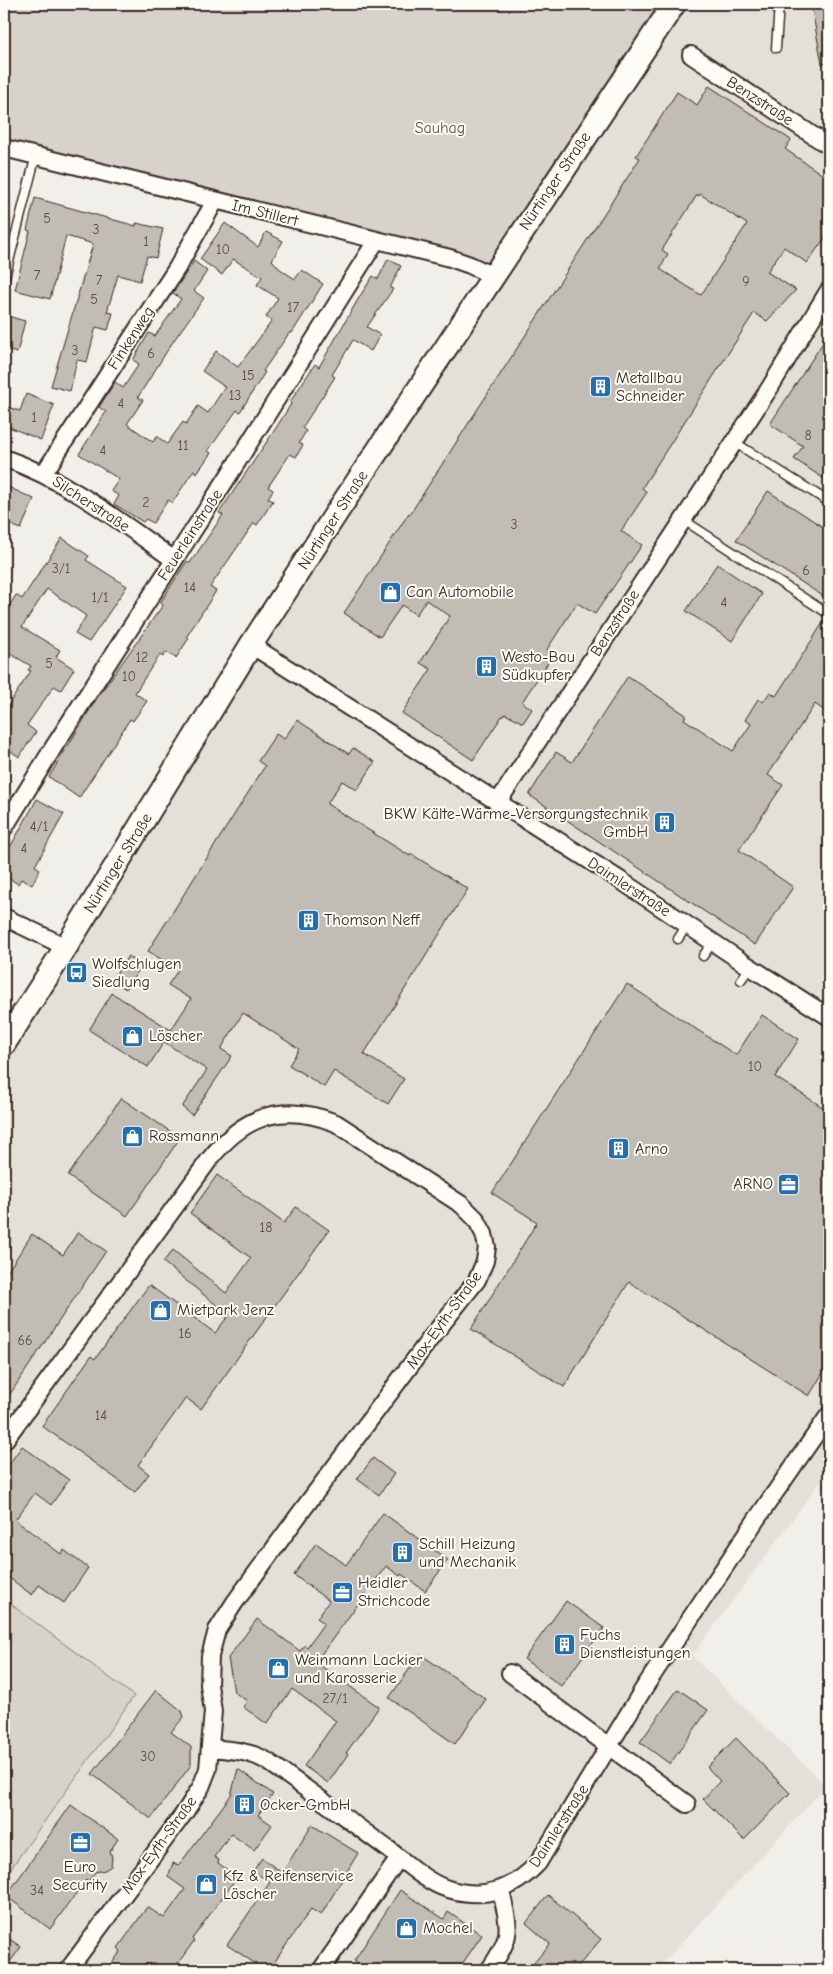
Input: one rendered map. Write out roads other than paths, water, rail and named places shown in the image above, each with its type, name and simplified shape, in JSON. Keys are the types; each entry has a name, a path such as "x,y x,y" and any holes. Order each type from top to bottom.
{"main road":[{"name":"Nürtinger Straße","path":"4,1044 66,947 251,645 674,4"}],"street":[{"name":"Benzstraße","path":"691,55 829,146"},
{"name":"Im Stillert","path":"4,148 450,258 493,276"},
{"name":"Finkenweg","path":"44,473 177,268 216,201"},
{"name":"Feuerleinstraße","path":"4,828 376,241"},
{"name":"Benzstraße","path":"498,802 734,442 829,290"},
{"name":"Silcherstraße","path":"4,458 44,473 68,486 173,559"},
{"name":"Daimlerstraße","path":"251,645 498,802 713,942 745,973 829,1017"},
{"path":"4,917 66,947"},
{"name":"Max-Eyth-Straße","path":"4,1441 222,1143 237,1130 256,1119 274,1115 299,1114 317,1116 336,1123 462,1205 476,1219 484,1234 487,1247 485,1261 476,1280 298,1516 235,1602 217,1630 210,1656 209,1685 213,1712 208,1769 185,1812 82,1962 68,1970"},
{"name":"Daimlerstraße","path":"501,1891 516,1883 538,1863 644,1688 829,1415"},
{"path":"510,1673 687,1804"},
{"path":"211,1748 257,1755 399,1858 429,1879 448,1889 484,1893 501,1891 508,1924 508,1938 502,1952 489,1970"},
{"path":"321,1970 399,1858"}],"lane":[{"path":"776,48 779,4"},
{"path":"4,281 36,155"},
{"path":"734,442 829,502"},
{"path":"682,519 828,613"},
{"path":"678,939 687,925"},
{"path":"704,956 713,942"}],"place":[{"name":"Metallbau Schneider","path":"600,387"},
{"name":"Can Automobile","path":"390,592"},
{"name":"Westo-Bau Südkupfer","path":"486,666"},
{"name":"BKW Kälte-Wärme-Versorgungstechnik GmbH","path":"664,823"},
{"name":"Thomson Neff","path":"308,920"},
{"name":"Wolfschlugen Siedlung","path":"76,973"},
{"name":"Löscher","path":"133,1036"},
{"name":"Rossmann","path":"133,1136"},
{"name":"Arno","path":"619,1149"},
{"name":"ARNO","path":"789,1184"},
{"name":"Mietpark Jenz","path":"161,1310"},
{"name":"Schill Heizung und Mechanik","path":"403,1553"},
{"name":"Heidler Strichcode","path":"342,1592"},
{"name":"Fuchs Dienstleistungen","path":"564,1644"},
{"name":"Weinmann Lackier und Karosserie","path":"279,1669"},
{"name":"Ocker-GmbH","path":"244,1805"},
{"name":"Euro Security","path":"80,1843"},
{"name":"Kfz & Reifenservice Löscher","path":"207,1885"},
{"name":"Mochel","path":"407,1928"}],"park label":[{"name":"Sauhag","path":"440,128"}]}
